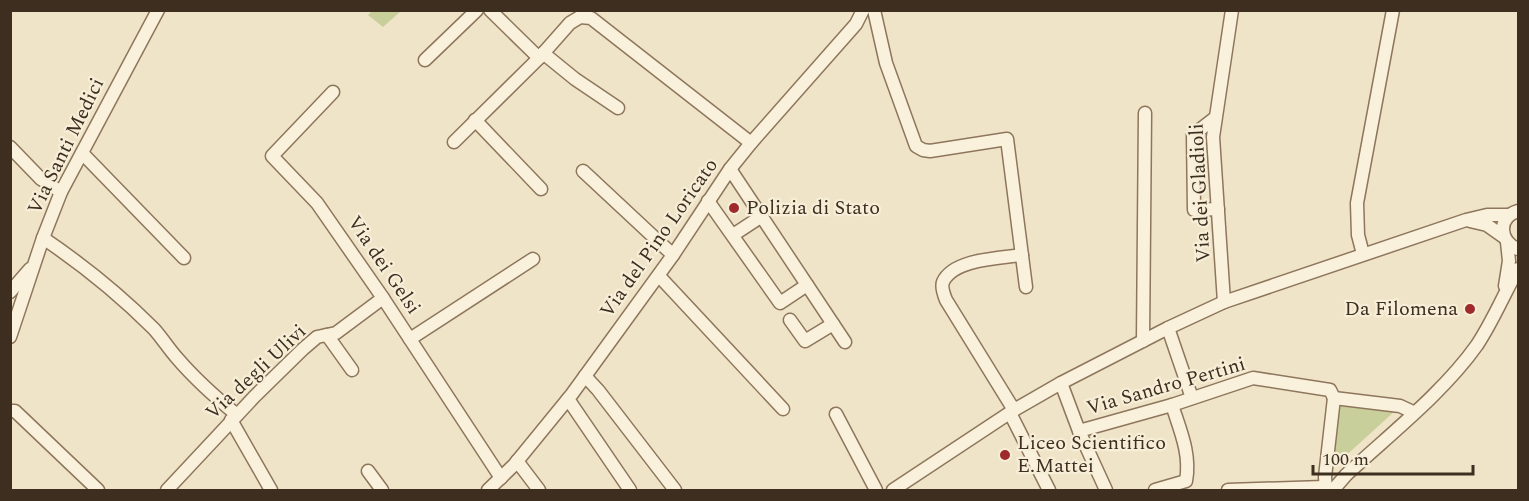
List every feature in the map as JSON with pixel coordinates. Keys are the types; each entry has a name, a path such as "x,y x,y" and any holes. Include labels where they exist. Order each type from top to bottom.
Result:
{"street":[{"name":"Via Santi Medici","path":"10,337 15,310 61,192 158,10"},
{"path":"425,60 477,10"},
{"path":"490,10 541,55 618,108"},
{"name":"Via del Pino Loricato","path":"490,490 568,399 673,255 730,169 850,31 863,10"},
{"path":"874,10 886,63 916,146 930,151 1007,138 1026,286"},
{"name":"Via dei Gladioli","path":"1224,302 1213,136 1232,10"},
{"path":"1363,254 1358,235 1357,202 1393,10"},
{"path":"454,142 570,23 580,16 591,18 751,143"},
{"name":"Via dei Gelsi","path":"333,92 273,156 317,202 501,478"},
{"path":"1143,341 1145,113"},
{"path":"1215,118 1193,135 1194,210 1218,209"},
{"path":"475,120 542,189"},
{"path":"10,147 41,178 61,192"},
{"path":"82,153 184,258"},
{"path":"730,169 845,342"},
{"path":"583,171 673,255"},
{"path":"708,201 780,303 807,285"},
{"path":"893,490 1012,412 1061,384 1168,328 1224,302 1466,220 1487,215 1514,213"},
{"path":"1504,294 1510,243 1503,225 1514,213"},
{"path":"733,235 762,216"},
{"path":"1466,220 1486,225 1510,243"},
{"path":"43,238 80,263 121,298 155,331 177,359 234,418 271,490"},
{"path":"1022,255 967,262 950,274 944,281 943,290 946,300 1012,412 1048,490"},
{"path":"410,339 533,259"},
{"path":"10,292 35,263"},
{"path":"658,276 783,408"},
{"path":"1228,490 1328,489 1347,475 1453,376 1477,345 1495,315 1504,294 1517,276"},
{"name":"Via degli Ulivi","path":"166,490 303,349 317,337 336,333 383,298"},
{"path":"10,300 16,303 15,310"},
{"path":"790,320 806,341 833,324"},
{"path":"1168,328 1192,398"},
{"path":"327,335 352,370"},
{"path":"585,376 675,490"},
{"name":"Via Sandro Pertini","path":"1061,384 1079,431 1172,405 1253,378 1330,390 1334,398 1400,406 1413,412"},
{"path":"1328,489 1334,398"},
{"path":"568,399 630,490"},
{"path":"1155,490 1186,481 1188,466 1186,448 1172,405"},
{"path":"10,411 15,411 98,490"},
{"path":"836,414 876,490"},
{"path":"1079,431 1106,490"},
{"path":"517,461 539,490"},
{"path":"368,471 382,490"}],"green space":[{"path":"372,11 401,11 383,27 368,15"},
{"path":"1348,404 1396,410 1329,471 1337,415 1341,406"}],"place":[{"name":"Polizia di Stato","path":"734,208"},
{"name":"Da Filomena","path":"1470,309"},
{"name":"Liceo Scientifico E.Mattei","path":"1005,455"}]}
